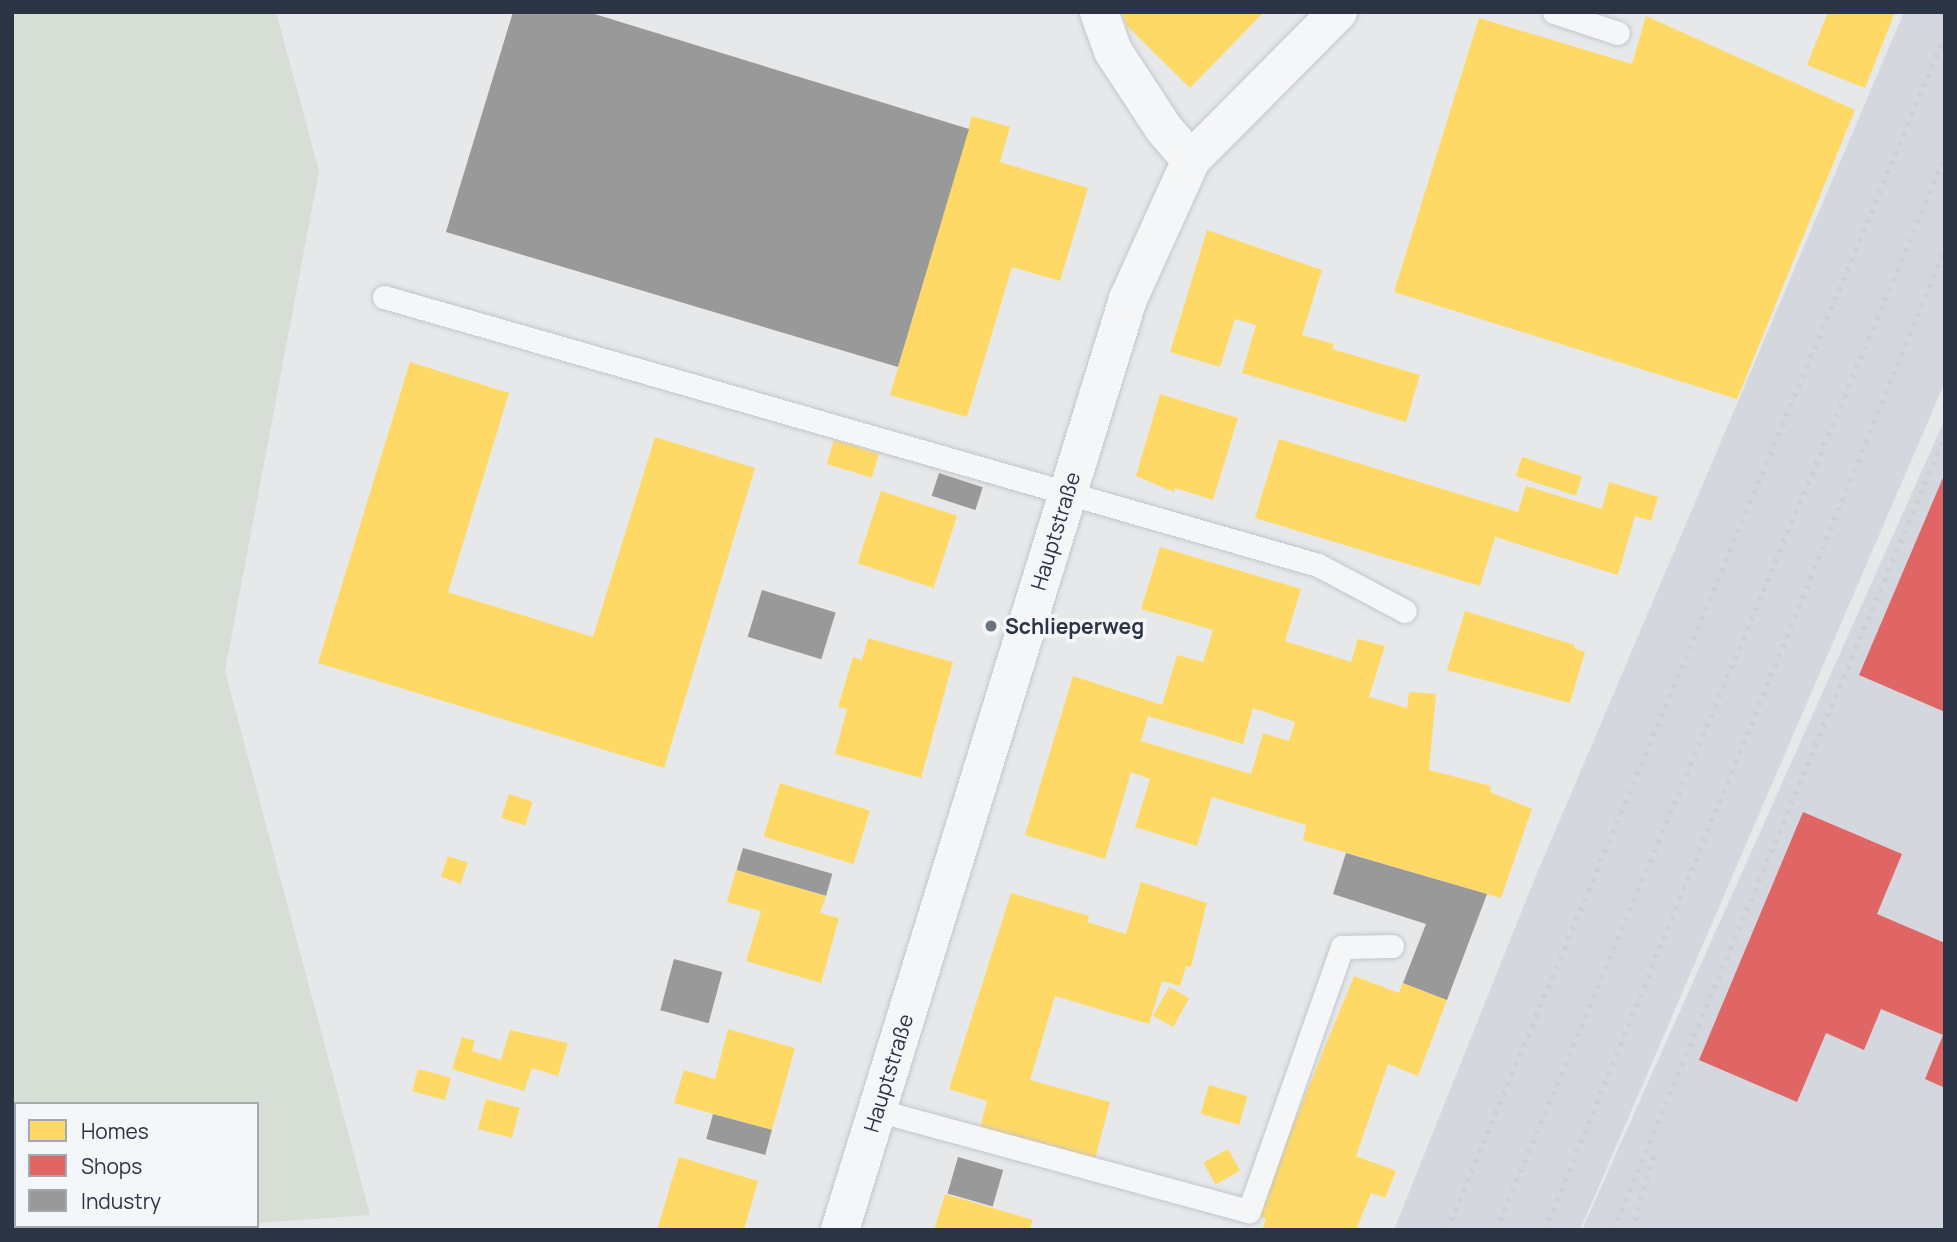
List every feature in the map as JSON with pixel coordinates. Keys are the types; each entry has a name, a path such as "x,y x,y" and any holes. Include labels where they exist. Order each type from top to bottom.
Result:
{"street":[{"path":"1099,12 1113,51 1164,129 1191,160"},
{"name":"Hauptstraße","path":"840,1230 1128,299 1191,160 1338,12"}],"lane":[{"path":"1554,12 1618,33"},
{"path":"384,297 1068,491 1318,565 1405,611"},
{"path":"876,1110 1249,1211 1342,947 1392,946"}],"shaded area":[{"path":"12,12 276,12 319,171 225,671 370,1215 259,1223 259,1102 14,1102 14,1228 110,1228 12,1230"},
{"path":"1904,12 1945,12 1945,382 1580,1230 1394,1230 1533,883"},
{"path":"1945,419 1945,1230 1582,1230"}],"building: Homes":[{"path":"1122,12 1264,12 1190,88 1127,26"},
{"path":"1828,12 1895,12 1865,88 1807,65"},
{"path":"1646,16 1855,110 1737,399 1394,292 1479,18 1632,64"},
{"path":"972,116 1010,127 1000,162 1088,188 1060,281 1012,267 967,417 890,395"},
{"path":"1207,230 1322,270 1302,335 1334,344 1332,349 1420,375 1406,422 1242,373 1256,325 1235,319 1220,367 1170,352"},
{"path":"410,362 509,393 448,592 593,637 655,437 755,468 664,768 318,663"},
{"path":"1160,394 1238,418 1213,500 1175,488 1174,492 1136,476"},
{"path":"1279,439 1518,512 1526,486 1602,509 1609,482 1658,497 1651,521 1635,516 1618,575 1495,537 1480,586 1255,518"},
{"path":"834,440 879,454 872,478 827,464"},
{"path":"1522,457 1582,476 1576,495 1516,476"},
{"path":"881,491 957,516 934,588 858,563"},
{"path":"1160,547 1301,589 1285,641 1351,662 1358,639 1385,646 1369,697 1407,708 1409,692 1436,694 1429,770 1491,786 1490,792 1532,809 1501,898 1303,840 1306,825 1212,797 1197,846 1135,827 1150,779 1131,772 1105,859 1025,835 1073,676 1162,705 1177,655 1203,662 1213,630 1141,609","holes":["1253,708 1295,722 1289,741 1263,733 1251,774 1141,741 1148,716 1243,744"]},
{"path":"1465,611 1575,645 1574,648 1585,652 1570,703 1447,670"},
{"path":"868,638 953,662 921,778 835,754 847,709 838,707 853,657 862,660"},
{"path":"780,783 870,810 854,864 764,837"},
{"path":"509,794 533,802 525,826 501,818"},
{"path":"448,856 468,863 461,884 441,877"},
{"path":"736,870 826,896 820,913 839,918 821,983 746,961 761,911 727,902"},
{"path":"1141,882 1207,903 1191,967 1186,966 1180,986 1162,981 1149,1024 1055,996 1030,1080 1110,1102 1094,1163 979,1132 987,1101 949,1089 1011,893 1089,916 1087,922 1126,934"},
{"path":"1354,976 1399,993 1403,983 1447,1000 1418,1076 1388,1064 1356,1156 1396,1171 1385,1198 1371,1193 1356,1230 1262,1230 1266,1219 1259,1216 1280,1157"},
{"path":"1169,987 1189,998 1173,1027 1153,1016"},
{"path":"728,1029 795,1048 772,1130 674,1103 684,1070 715,1079"},
{"path":"510,1030 568,1043 558,1076 532,1068 524,1091 452,1069 462,1037 475,1041 472,1051 501,1060"},
{"path":"418,1069 451,1078 445,1100 412,1091"},
{"path":"1209,1085 1247,1096 1239,1125 1201,1114"},
{"path":"486,1099 520,1108 512,1138 478,1129"},
{"path":"1228,1149 1240,1171 1216,1184 1204,1163"},
{"path":"679,1157 758,1181 744,1230 657,1230"},
{"path":"945,1194 1033,1220 1029,1230 934,1230"}],"building: Shops":[{"path":"1945,473 1945,712 1859,675"},
{"path":"1803,812 1902,854 1877,914 1945,943 1945,1088 1925,1079 1943,1035 1881,1009 1864,1050 1826,1033 1797,1102 1699,1060"}],"building: Industry":[{"path":"513,12 588,12 969,129 898,367 446,232"},
{"path":"939,473 983,487 975,510 932,496"},
{"path":"762,590 836,613 821,659 748,637"},
{"path":"743,848 832,874 826,896 737,870"},
{"path":"1346,853 1487,894 1447,1000 1403,983 1426,924 1333,894"},
{"path":"674,959 722,972 709,1023 660,1010"},
{"path":"713,1114 772,1130 765,1155 706,1139"},
{"path":"958,1157 1003,1170 993,1206 948,1194"}],"railway":[{"path":"1447,1230 1945,35"},
{"path":"1496,1230 1945,156"},
{"path":"1545,1230 1945,248"},
{"path":"1613,1230 1945,435"},
{"path":"1632,1230 1656,1149"}],"place":[{"name":"Schlieperweg","path":"991,626"}]}
